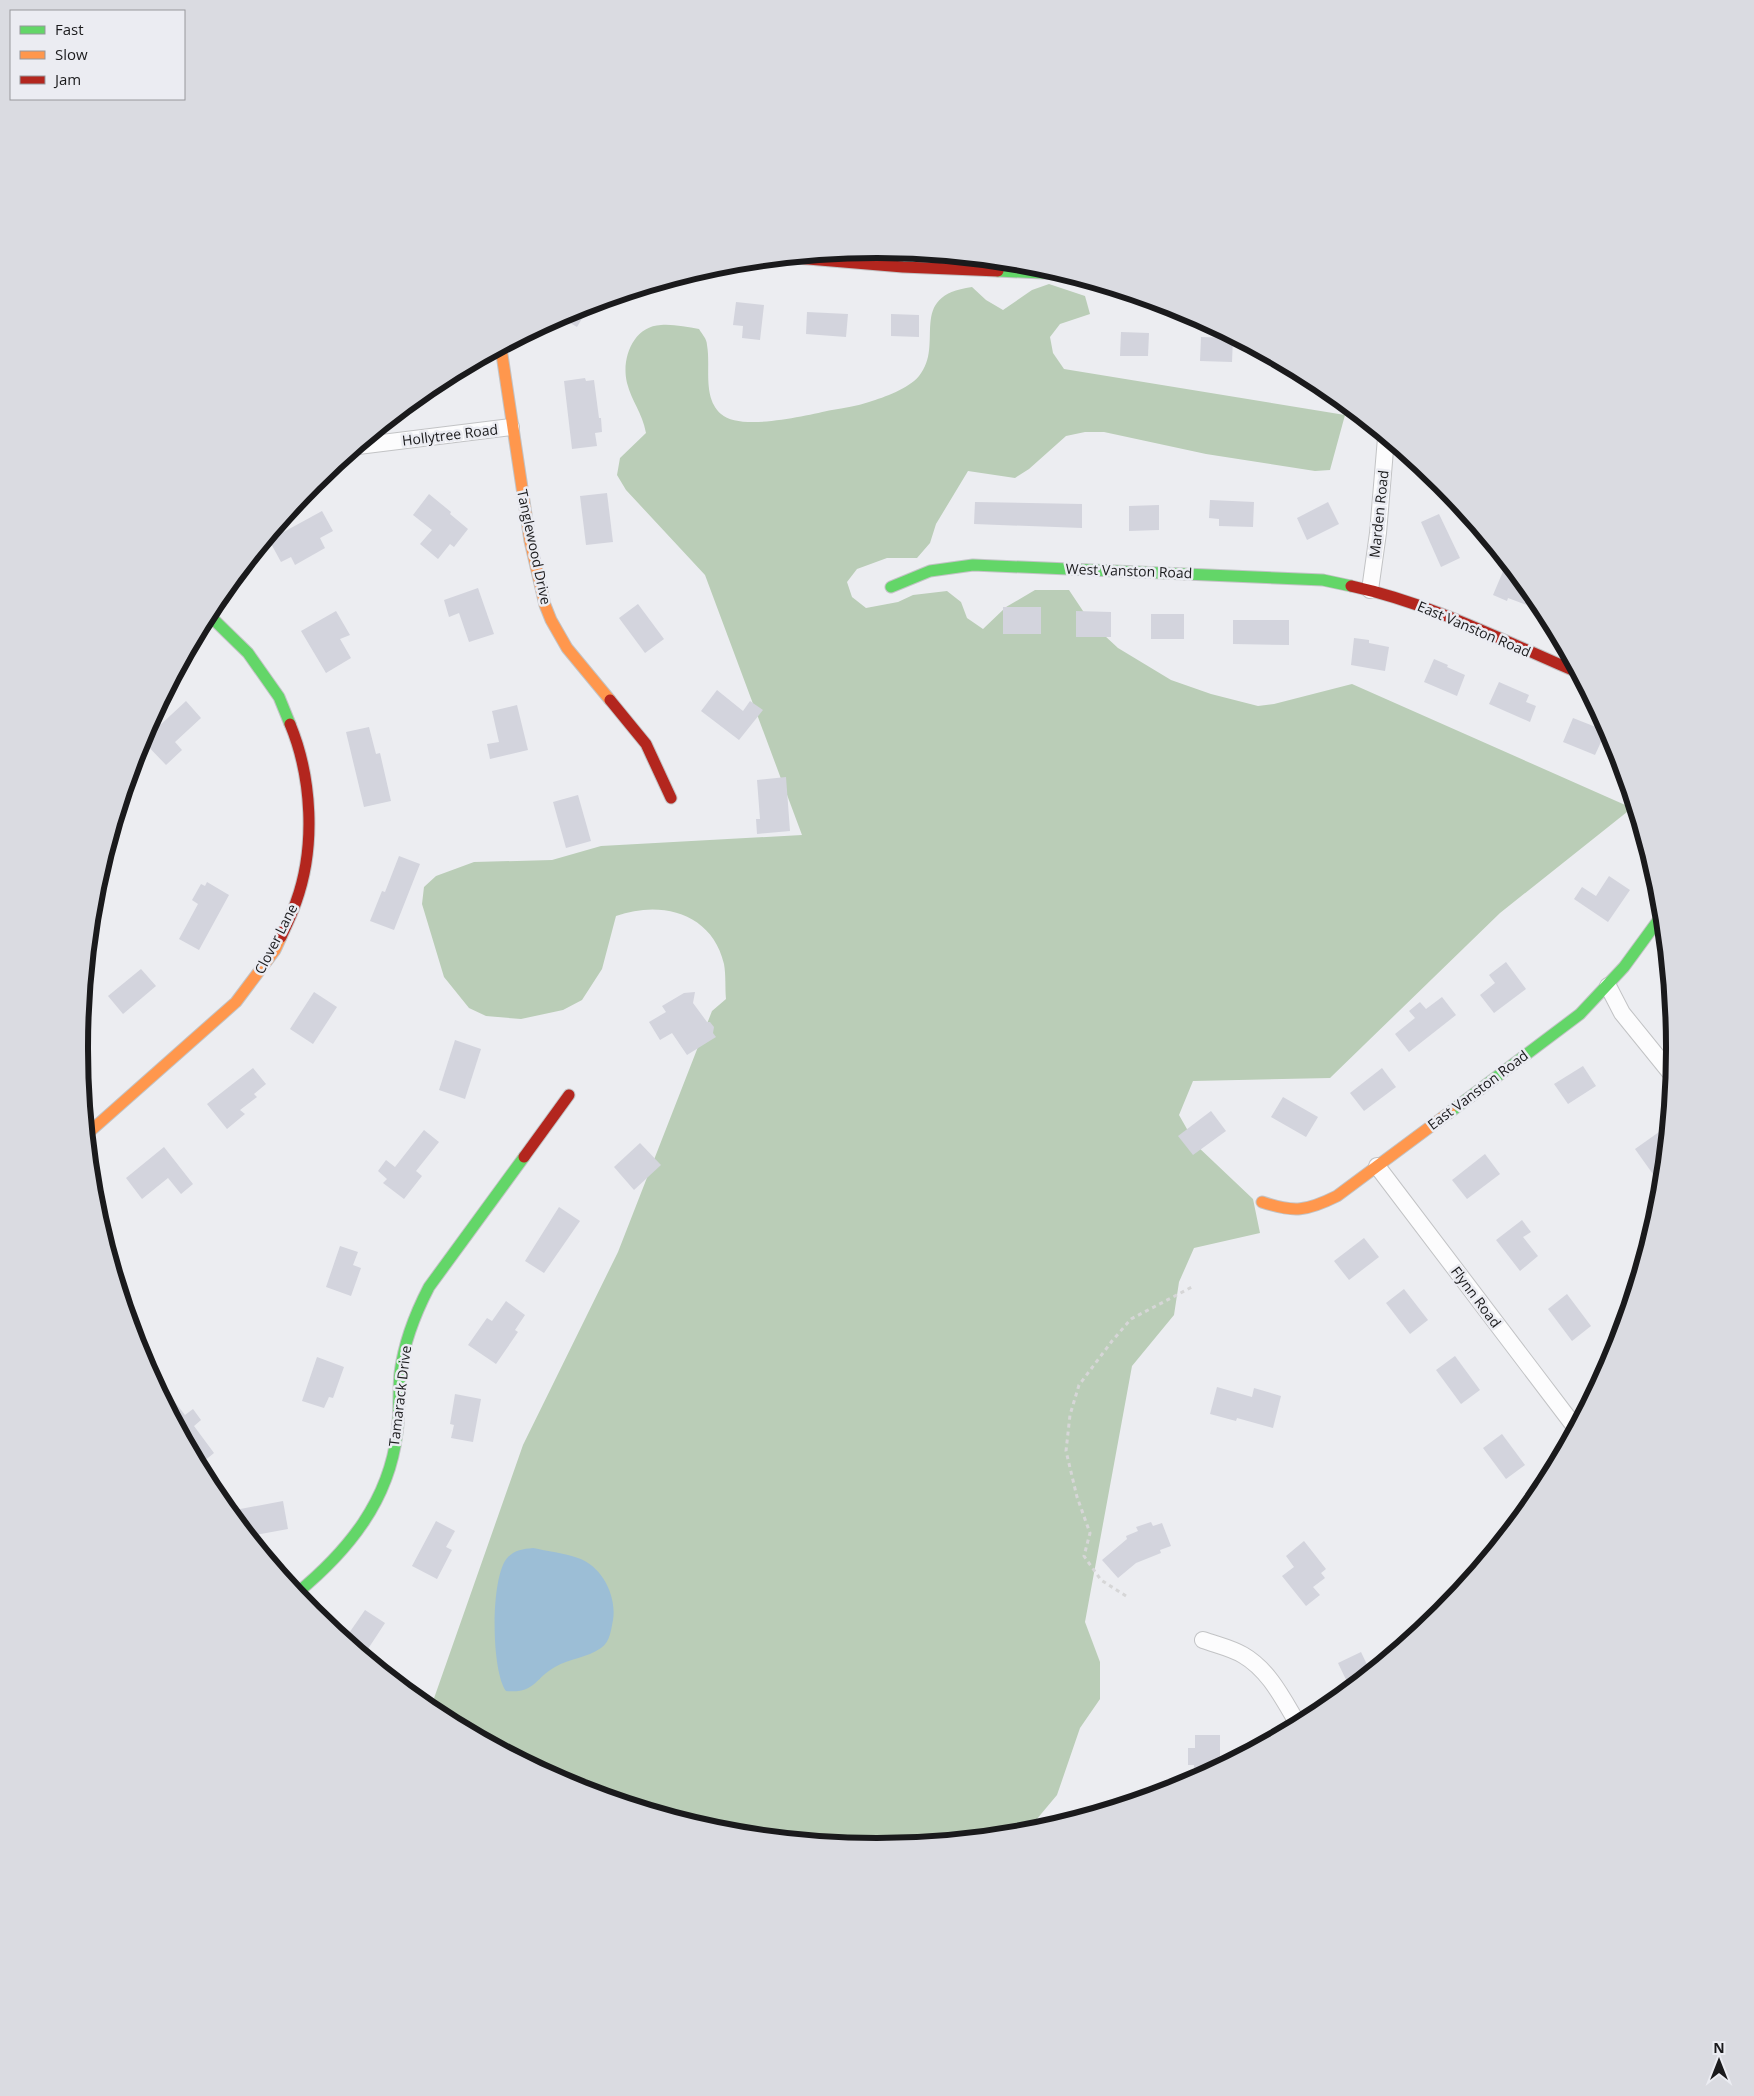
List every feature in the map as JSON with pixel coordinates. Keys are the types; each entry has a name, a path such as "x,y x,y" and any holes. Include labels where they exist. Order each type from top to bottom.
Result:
{"street":[{"path":"823,260 903,267 1020,272"},
{"name":"Tanglewood Drive","path":"502,354 511,427 531,544 550,618 566,647 589,677 642,738 671,798"},
{"name":"Hollytree Road","path":"367,445 511,427"},
{"name":"Marden Road","path":"1370,590 1378,533 1385,444"},
{"name":"West Vanston Road","path":"891,587 934,568 973,565 1304,578 1370,590"},
{"name":"East Vanston Road","path":"1370,590 1412,603 1569,669"},
{"name":"Clover Lane","path":"92,1130 242,997 263,970 280,938 289,920 303,879 309,838 310,802 306,774 296,733 288,713 267,676 241,643 214,620"},
{"name":"East Vanston Road","path":"1262,1202 1286,1211 1302,1211 1320,1205 1337,1196 1580,1014 1608,986 1636,953 1656,923"},
{"path":"1608,986 1622,1013 1666,1068"},
{"name":"Tamarack Drive","path":"302,1589 347,1548 368,1518 384,1486 390,1469 397,1434 403,1354 413,1320 429,1287 569,1095"},
{"name":"Flynn Road","path":"1377,1166 1572,1423"},
{"path":"1203,1640 1243,1655 1255,1664 1272,1682 1294,1718"}],"path":[{"path":"1126,1596 1101,1580 1084,1556 1090,1533 1077,1497 1066,1452 1070,1415 1079,1385 1131,1319 1192,1287"}],"green space":[{"path":"1049,284 1085,296 1090,314 1060,324 1050,337 1053,353 1064,369 1345,415 1330,470 1315,471 1206,454 1104,432 1085,432 1066,436 1029,469 1015,478 968,471 936,524 930,543 917,558 887,558 857,569 847,582 852,597 866,608 898,602 913,595 947,591 961,602 967,618 983,629 1006,607 1035,590 1069,590 1091,623 1118,648 1171,680 1211,694 1258,706 1274,704 1352,684 1629,807 1630,810 1500,913 1330,1078 1193,1081 1179,1115 1196,1145 1253,1199 1260,1233 1194,1248 1179,1282 1174,1315 1132,1366 1085,1622 1100,1662 1100,1699 1080,1728 1057,1795 1035,1821 980,1831 929,1836 877,1838 825,1836 774,1831 723,1822 673,1811 623,1796 575,1777 528,1756 482,1732 433,1701 523,1445 618,1252 712,1011 726,999 724,964 718,946 708,932 696,922 682,914 666,910 633,911 616,916 602,969 582,1000 563,1010 521,1019 486,1016 469,1008 444,977 422,904 424,887 436,876 474,862 552,860 601,846 802,835 705,575 626,490 617,475 620,458 646,433 629,390 626,374 628,354 636,337 651,327 661,325 699,329 707,343 709,390 715,407 721,414 730,419 743,422 775,421 860,405 889,395 909,385 919,376 926,363 933,311 939,300 952,292 972,287 986,300 1003,310 1032,290"}],"water":[{"path":"533,1548 573,1556 587,1562 601,1575 613,1601 612,1628 604,1645 596,1651 555,1667 529,1688 506,1691 497,1664 495,1645 498,1583 502,1567 508,1557 519,1550"}],"building":[{"path":"736,302 764,305 760,340 742,338 743,326 733,325"},
{"path":"807,312 848,314 846,337 806,334"},
{"path":"891,314 919,315 919,337 891,336"},
{"path":"584,316 577,327 568,322"},
{"path":"1121,332 1149,333 1148,356 1120,356"},
{"path":"1201,337 1221,338 1233,344 1232,362 1200,361"},
{"path":"585,378 586,381 594,380 602,432 595,433 597,446 572,449 564,381"},
{"path":"607,493 613,542 586,545 580,496"},
{"path":"429,494 468,529 454,547 450,544 438,559 420,544 432,530 413,515"},
{"path":"1210,500 1254,502 1253,527 1219,526 1219,519 1209,518"},
{"path":"975,502 1082,504 1082,528 974,524"},
{"path":"1328,502 1339,524 1307,540 1297,518"},
{"path":"1159,505 1159,530 1129,531 1129,506"},
{"path":"322,511 333,531 320,538 325,548 295,565 291,557 281,562 270,543 275,536"},
{"path":"1439,514 1460,558 1441,567 1421,522"},
{"path":"1504,569 1528,602 1527,605 1508,598 1507,601 1493,595"},
{"path":"478,588 494,634 469,642 459,613 449,617 444,600"},
{"path":"638,604 664,639 645,653 619,618"},
{"path":"1003,607 1041,607 1041,634 1003,634"},
{"path":"336,611 350,635 340,639 351,658 326,673 301,631"},
{"path":"1076,611 1111,612 1111,637 1076,637"},
{"path":"1151,614 1184,614 1184,639 1151,639"},
{"path":"1233,620 1289,620 1289,645 1233,644"},
{"path":"1354,638 1369,640 1369,643 1389,647 1385,671 1351,665"},
{"path":"1434,659 1465,675 1457,696 1424,682"},
{"path":"1499,682 1529,695 1526,702 1536,706 1530,722 1489,704"},
{"path":"717,690 743,711 750,701 763,710 739,740 701,711"},
{"path":"186,701 201,718 175,742 182,750 166,765 148,746 155,729"},
{"path":"517,705 528,750 490,759 487,744 499,742 492,711"},
{"path":"1573,718 1598,728 1603,738 1595,755 1563,742"},
{"path":"369,727 376,754 380,753 391,801 364,807 346,732"},
{"path":"786,777 790,831 757,834 756,819 760,819 757,780"},
{"path":"578,795 591,841 566,848 553,802"},
{"path":"399,856 420,864 394,930 370,921 382,891 385,892"},
{"path":"1609,876 1630,890 1608,922 1574,899 1582,887 1596,896"},
{"path":"207,882 229,895 199,950 179,939 198,904 192,900 201,884 205,886"},
{"path":"1506,962 1526,989 1494,1013 1480,995 1495,983 1489,975"},
{"path":"141,969 156,986 123,1014 108,996"},
{"path":"314,992 337,1007 313,1044 290,1029"},
{"path":"695,992 693,1003 707,1022 710,1022 714,1027 713,1033 716,1037 687,1055 672,1033 660,1040 649,1022 666,1012 662,1006 684,993"},
{"path":"1442,997 1456,1015 1409,1052 1395,1034 1415,1018 1409,1011 1420,1002 1426,1009"},
{"path":"455,1040 481,1049 465,1099 439,1090"},
{"path":"1583,1066 1596,1086 1568,1104 1554,1084"},
{"path":"253,1068 266,1084 254,1094 257,1097 240,1110 245,1114 227,1129 207,1104"},
{"path":"1382,1068 1396,1087 1364,1111 1350,1093"},
{"path":"1283,1097 1318,1117 1306,1137 1271,1117"},
{"path":"1211,1111 1226,1131 1193,1155 1178,1136"},
{"path":"424,1130 439,1142 416,1171 422,1176 404,1199 383,1183 387,1179 378,1171 386,1160 395,1167"},
{"path":"1659,1132 1661,1136 1655,1177 1635,1149"},
{"path":"640,1143 661,1165 634,1190 614,1167"},
{"path":"164,1147 193,1184 181,1194 168,1178 142,1199 126,1178"},
{"path":"1485,1154 1500,1174 1467,1199 1452,1180"},
{"path":"559,1207 580,1221 544,1273 525,1261"},
{"path":"1522,1220 1531,1232 1523,1237 1538,1256 1520,1271 1496,1240"},
{"path":"1364,1238 1379,1257 1349,1280 1334,1261"},
{"path":"340,1246 358,1252 353,1265 361,1268 351,1296 326,1287"},
{"path":"1404,1289 1428,1320 1410,1334 1386,1303"},
{"path":"1567,1294 1591,1326 1572,1341 1548,1309"},
{"path":"506,1301 525,1315 515,1330 518,1332 496,1364 468,1345 487,1318 492,1321"},
{"path":"1455,1356 1480,1390 1461,1404 1436,1370"},
{"path":"317,1357 344,1367 333,1398 329,1397 324,1408 302,1401"},
{"path":"1217,1387 1252,1397 1254,1388 1281,1396 1273,1428 1237,1418 1236,1421 1210,1414"},
{"path":"455,1394 481,1399 473,1442 451,1438 454,1425 450,1424"},
{"path":"174,1401 185,1415 193,1409 201,1420 194,1426 214,1453 204,1461 193,1443 172,1402"},
{"path":"1502,1434 1525,1465 1506,1479 1483,1448"},
{"path":"283,1501 288,1529 256,1535 237,1510"},
{"path":"436,1521 455,1531 446,1547 452,1550 437,1579 412,1566"},
{"path":"1151,1522 1153,1526 1162,1523 1171,1546 1160,1550 1161,1553 1136,1563 1118,1578 1102,1560 1127,1539 1126,1536 1138,1531 1136,1527"},
{"path":"1304,1541 1326,1569 1321,1573 1325,1578 1313,1587 1320,1595 1306,1606 1282,1576 1294,1567 1286,1556"},
{"path":"365,1610 385,1623 367,1651 348,1634"},
{"path":"1361,1652 1368,1666 1347,1682 1338,1663"},
{"path":"1195,1735 1220,1735 1220,1759 1194,1770 1194,1765 1188,1765 1188,1748 1195,1748"}],"traffic: fast":[{"path":"998,271 1020,272"},
{"path":"891,587 930,571 973,565 1323,580 1351,586"},
{"path":"214,620 248,653 279,697 290,724"},
{"path":"1450,1112 1580,1014 1624,967 1656,923"},
{"path":"302,1589 316,1577 349,1542 375,1502 385,1481 392,1458 398,1426 399,1380 402,1362 407,1339 419,1307 429,1287 524,1157"}],"traffic: slow":[{"path":"502,354 530,541 545,605 567,648 610,700"},
{"path":"92,1130 236,1002 275,950 281,937"},
{"path":"1262,1202 1283,1208 1300,1209 1317,1205 1337,1196 1450,1112"}],"traffic: jam":[{"path":"823,260 903,267 998,271"},
{"path":"1351,586 1409,602 1569,669"},
{"path":"610,700 646,744 671,798"},
{"path":"281,937 302,881 309,835 307,789 303,766 290,724"},
{"path":"524,1157 569,1095"}]}
